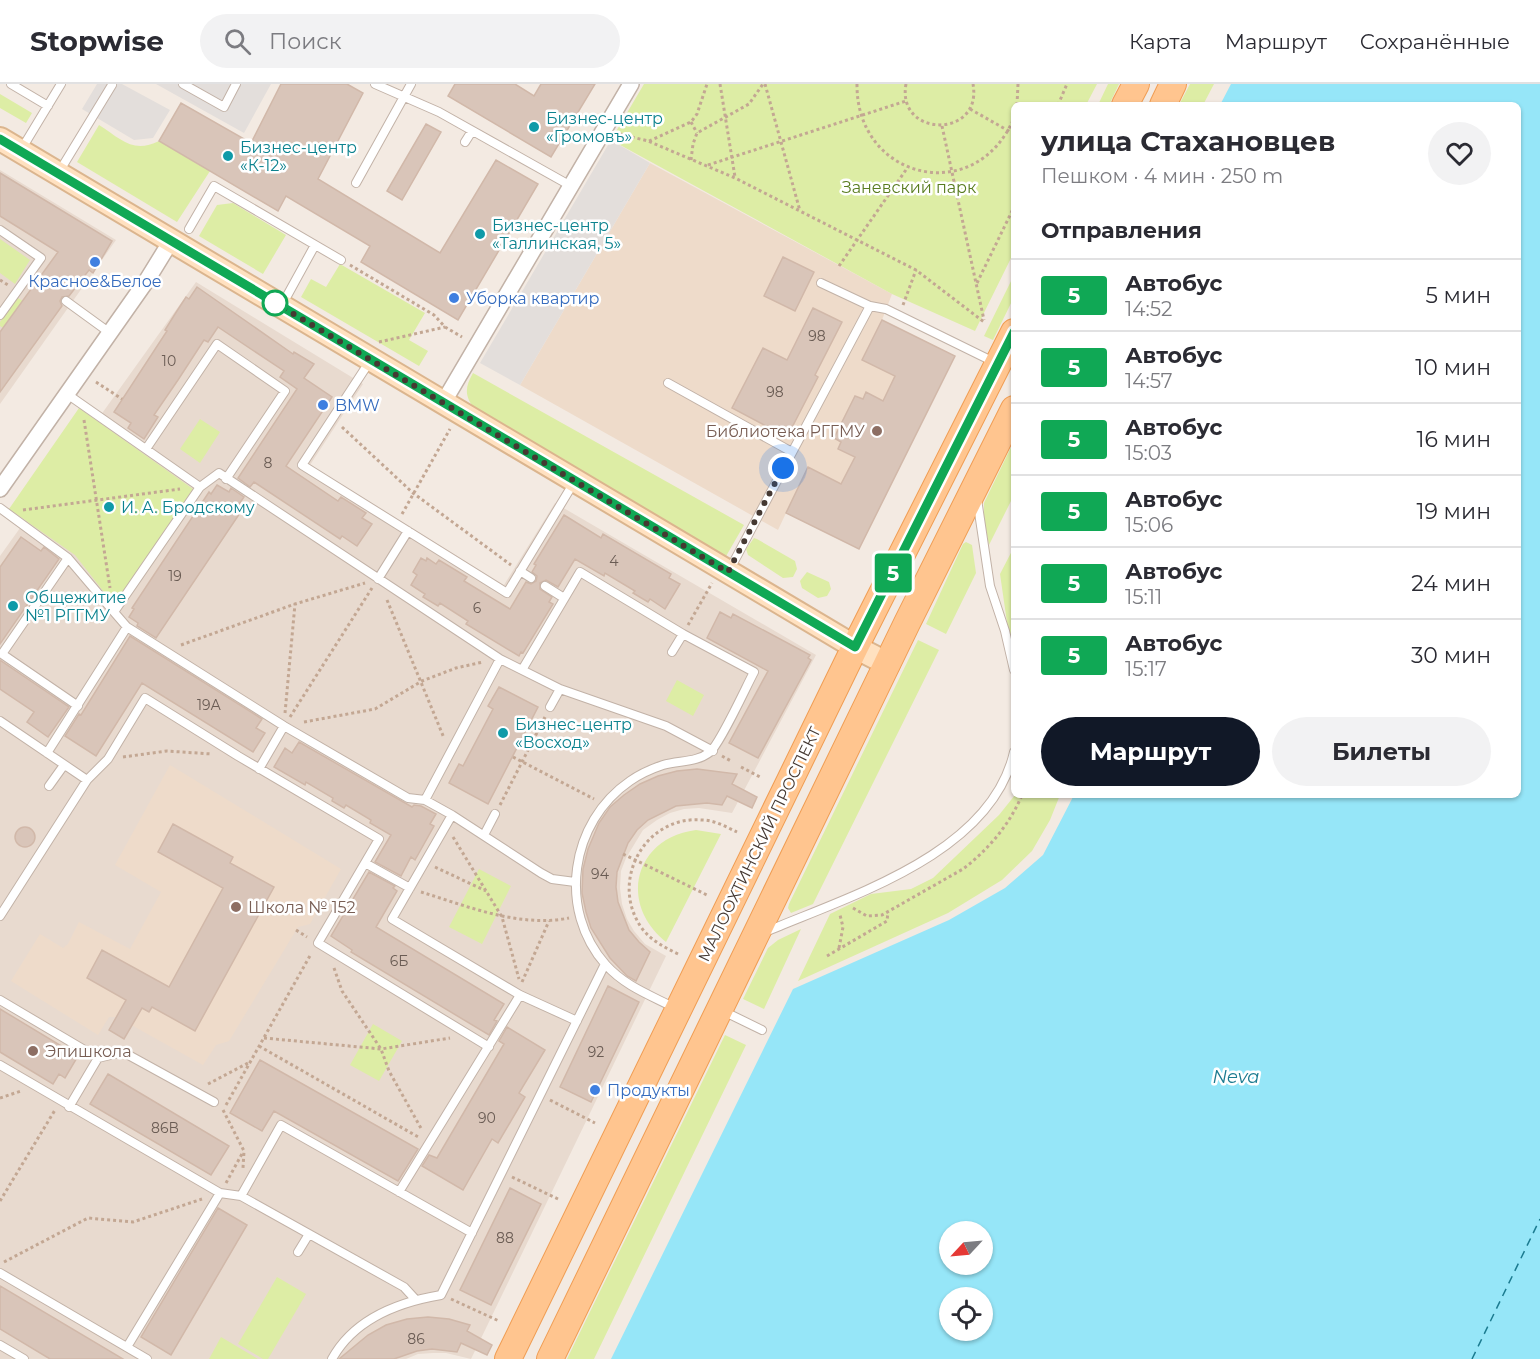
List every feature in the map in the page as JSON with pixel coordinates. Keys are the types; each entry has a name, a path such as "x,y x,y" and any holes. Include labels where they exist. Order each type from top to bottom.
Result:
{"main road":[{"path":"1127,102 1136,84"},
{"path":"1164,102 1173,84"},
{"name":"МАЛООХТИНСКИЙ ПРОСПЕКТ","path":"508,1359 855,647 1011,338"},
{"path":"550,1359 1011,415"}],"street":[{"path":"443,403 631,84"},
{"path":"0,139 58,174 180,235 281,306 372,352 443,403 855,647 888,664"},
{"path":"0,489 180,235"}],"lane":[{"path":"11,84 48,106"},
{"path":"21,151 61,84"},
{"path":"183,84 224,107 236,84"},
{"path":"375,84 439,112 571,186"},
{"path":"356,183 411,84"},
{"path":"58,174 111,85"},
{"path":"465,142 472,131"},
{"path":"180,235 214,186 341,260"},
{"path":"0,230 41,258 0,315"},
{"path":"281,306 315,245"},
{"path":"29,275 37,281"},
{"path":"821,283 870,306 886,309 998,364"},
{"path":"66,301 110,333"},
{"path":"724,570 792,452 870,306"},
{"path":"146,448 217,344 285,391 226,478"},
{"path":"372,352 302,465 507,593 575,481"},
{"path":"668,383 792,452"},
{"path":"67,394 200,487"},
{"path":"114,612 200,487 219,473 500,659 560,688 666,726 712,751"},
{"path":"975,488 990,586 1011,657"},
{"path":"3,510 68,558 127,627 284,726 408,798 425,800 452,815 552,879 575,882"},
{"path":"378,579 408,531"},
{"path":"68,558 2,654 78,706"},
{"path":"520,571 531,578"},
{"path":"522,670 580,572 683,634 754,672 712,751 698,760 663,765 646,772 616,791 604,804 585,836 580,851 575,882 580,916 593,948 605,964 628,985 679,1009"},
{"path":"545,586 564,598"},
{"path":"47,753 127,627"},
{"path":"672,652 683,634"},
{"path":"425,800 500,659"},
{"path":"550,707 560,688"},
{"path":"0,916 87,780 108,759 145,698 259,769 379,839 318,943 489,1047"},
{"path":"1,724 87,780"},
{"path":"259,769 284,726"},
{"path":"49,786 64,765"},
{"path":"755,937 860,894 956,839 979,817 996,795 1011,765"},
{"path":"484,835 495,814"},
{"path":"452,815 393,920 520,995 577,1021"},
{"path":"365,863 410,888"},
{"path":"332,1359 357,1329 384,1311 415,1299 441,1295 605,964"},
{"path":"399,1192 520,995"},
{"path":"0,1000 98,1058 123,1052 213,1102"},
{"path":"721,1010 762,1030"},
{"path":"69,1107 98,1058"},
{"path":"0,1065 220,1193 241,1196 404,1287 415,1299"},
{"path":"241,1196 281,1125 472,1233"},
{"path":"128,1347 220,1193"},
{"path":"298,1252 309,1234"},
{"path":"0,1273 147,1359"},
{"path":"0,1345 24,1359"}],"path":[{"path":"648,141 691,122 697,114 707,84"},
{"path":"720,84 735,178"},
{"path":"691,159 697,134 749,104 764,84"},
{"path":"764,84 800,211"},
{"path":"857,84 860,115 870,137 887,155 908,167 922,171 952,172 974,164 994,150 1011,126"},
{"path":"906,84 906,101 911,112 930,125 942,126 958,121 970,109 973,100 973,84"},
{"path":"1017,102 1018,84"},
{"path":"1059,102 1067,84"},
{"path":"707,165 906,101"},
{"path":"970,109 1009,131"},
{"path":"691,122 697,134"},
{"path":"629,136 648,141 735,178 916,270 984,321 942,126"},
{"path":"839,266 908,167"},
{"path":"976,284 1011,213"},
{"path":"341,260 434,315 445,327 462,337"},
{"path":"899,315 916,270"},
{"path":"372,352 445,327"},
{"path":"96,382 122,399"},
{"path":"82,403 114,612"},
{"path":"332,419 413,493 520,571"},
{"path":"396,524 451,427"},
{"path":"3,510 200,487"},
{"path":"683,634 724,570"},
{"path":"166,652 295,604 378,579"},
{"path":"378,579 422,681 450,754"},
{"path":"284,726 378,579"},
{"path":"284,726 295,604"},
{"path":"284,726 375,709 422,681 456,668 500,659"},
{"path":"495,814 550,707"},
{"path":"108,759 167,751 238,756"},
{"path":"513,757 604,804"},
{"path":"741,767 762,778"},
{"path":"839,948 843,927 839,913 841,902 867,916 876,916 888,912 948,879 974,860 1005,825 1020,798"},
{"path":"678,954 658,944 635,917 631,906 629,882 635,860 644,845 657,832 679,822 703,819 737,832"},
{"path":"446,825 502,916 520,986 549,921"},
{"path":"623,854 707,895"},
{"path":"425,862 488,892"},
{"path":"410,888 502,916 549,921 580,916"},
{"path":"827,956 887,921 888,912"},
{"path":"241,1196 244,1150 223,1110 318,943"},
{"path":"328,949 342,991 381,1049 389,1071 430,1143"},
{"path":"264,1038 381,1049 469,1035"},
{"path":"259,1046 430,1143"},
{"path":"197,1092 215,1079 251,1061"},
{"path":"0,1098 35,1086"},
{"path":"540,1096 595,1123"},
{"path":"0,1201 60,1101"},
{"path":"0,1264 88,1218 133,1222 220,1193 244,1150"},
{"path":"502,1172 558,1200"},
{"path":"441,1295 473,1307 499,1321"}],"shaded area":[{"path":"97,84 122,84 170,110 153,138 134,140 82,109"},
{"path":"156,84 271,84 244,133"},
{"path":"611,140 650,163 520,385 480,363"},
{"path":"650,163 892,294 882,320 955,356 859,549 786,513 778,530 520,385"},
{"path":"0,170 116,240 0,404"},
{"path":"196,282 363,384 310,465 504,585 555,503 816,655 732,813 699,808 670,813 643,830 626,858 621,871 620,888 627,919 645,944 666,956 471,1359 446,1353 433,1353 418,1354 406,1359 0,1359 0,556"},
{"name":"Школа № 152","path":"170,765 341,869 310,924 298,927 229,1041 216,1045 203,1065 117,1017 109,1017 98,1035 11,981 40,934 63,948 68,944 79,922 130,949 161,892 115,865"}],"green space":[{"name":"Заневский парк","path":"644,84 1097,84 1088,102 1011,102 1011,258 975,331 892,294 611,140"},
{"path":"1108,84 1119,84 1110,102 1099,102"},
{"path":"1190,84 1214,84 1205,102 1181,102"},
{"path":"0,94 32,113 26,123 0,108"},
{"path":"99,125 121,140 134,145 150,145 159,141 210,171 177,222 77,162"},
{"path":"233,203 286,235 263,274 199,236 217,205"},
{"path":"0,239 30,260 15,284 0,273"},
{"path":"340,264 425,313 409,340 428,351 419,366 301,297 311,279 326,287"},
{"path":"1011,281 1011,303 993,340 984,336"},
{"path":"18,298 23,301 3,328 0,322"},
{"path":"473,373 744,525 725,558 475,409 467,396 468,383"},
{"path":"79,408 193,489 114,605 75,555 9,509"},
{"path":"200,419 220,432 200,463 180,449"},
{"path":"1011,447 1011,501 989,545 984,520 984,503"},
{"path":"754,538 795,561 797,569 793,577 783,578 748,555 746,549"},
{"path":"966,542 972,545 976,573 946,634 926,624 963,544"},
{"path":"1011,553 1011,636 1009,636 1000,574"},
{"path":"807,572 829,582 831,589 827,596 818,598 802,588 800,581"},
{"path":"918,640 939,650 813,904 791,913 788,908 789,904"},
{"path":"677,680 704,695 693,716 666,701"},
{"path":"1013,798 1059,798 1050,820 1032,851 1002,880 948,913 798,981 830,914 871,894 911,889 933,878 999,815"},
{"path":"696,830 721,834 666,942 651,927 642,910 638,892 640,875 647,859 658,846 675,836"},
{"path":"479,869 511,886 482,944 449,927"},
{"path":"801,929 764,1009 743,999 768,948 778,940"},
{"path":"373,1024 402,1041 379,1081 350,1065"},
{"path":"725,1035 746,1045 594,1359 567,1359"},
{"path":"277,1277 306,1294 268,1359 263,1359 238,1344"},
{"path":"221,1337 258,1359 209,1359"}],"water":[{"name":"Neva","path":"1231,84 1540,84 1540,1359 611,1359 793,989 949,920 1005,888 1043,855 1072,798 1521,798 1521,102 1222,102"}],"building":[{"path":"281,84 347,84 363,93 318,179 440,253 496,160 538,184 458,320 361,262 370,246 286,196 278,211 159,141 181,103 251,143"},
{"name":"Бизнес-центр «Громовъ»","path":"455,84 515,84 534,96 541,84 595,84 551,157 448,96"},
{"path":"426,124 441,132 402,200 387,191"},
{"path":"0,173 112,241 93,273 89,270 69,296 62,297 60,301 62,306 0,392 0,332 58,252 0,216"},
{"path":"783,257 814,272 795,311 764,296"},
{"path":"197,287 293,354 294,352 314,364 304,378 332,397 286,466 338,501 341,497 366,513 362,518 372,524 357,546 342,536 340,539 254,482 250,487 238,478 297,389 280,377 284,371 218,327 208,342 204,340 154,415 158,417 144,439 128,428 131,423 114,412 167,331 165,330 186,297 189,299"},
{"path":"813,308 842,322 815,375 818,377 787,437 732,408 763,348 787,360"},
{"path":"882,320 955,356 859,549 786,513 808,467 841,484 855,457 838,449 841,442 834,438 855,396 863,399 866,392 883,401 895,376 862,360"},
{"path":"217,485 229,492 231,488 244,497 235,510 240,513 156,638 137,626 138,623 129,617 134,609 132,608 209,492 211,494"},
{"path":"564,515 601,538 603,534 671,574 669,578 680,584 665,609 650,599 648,602 633,593 635,591 605,573 604,576 575,559 558,587 546,580 540,583 540,589 552,597 549,602 553,604 519,656 466,624 468,621 440,603 438,606 423,597 425,594 411,585 417,575 413,572 421,558 426,561 427,558 436,564 439,560 467,577 464,581 510,609 526,582 531,584 536,581 537,576 532,572 536,565 534,564"},
{"name":"Общежитие №1 РГГМУ","path":"21,537 41,551 44,547 59,559 0,644 0,567"},
{"path":"720,612 731,618 733,614 810,655 808,658 811,660 758,758 729,743 768,671 707,638"},
{"path":"130,636 262,719 256,728 265,733 253,752 142,683 96,756 65,736 79,714 81,715"},
{"name":"Общежитие №1 РГГМУ","path":"0,660 69,707 48,737 27,722 34,712 0,689"},
{"name":"Бизнес-центр «Восход»","path":"499,687 538,707 488,804 449,783 459,764 463,766 493,709 488,706"},
{"path":"299,742 412,807 421,806 436,814 430,824 434,826 415,860 411,857 401,876 375,862 391,835 346,805 344,808 332,801 333,798 306,782 305,785 274,767 285,748 292,753"},
{"path":"697,769 737,774 732,784 757,797 752,808 727,796 722,805 707,803 676,806 648,820 628,843 617,872 618,902 629,930 650,952 636,981 627,976 610,958 591,928 582,893 583,869 588,849 599,823 610,807 624,795 658,776"},
{"path":"173,824 233,857 230,863 274,887 195,1031 152,1007 149,1012 142,1008 124,1039 109,1030 126,1000 87,978 102,950 169,987 223,888 158,852"},
{"path":"25,827 32,830 35,837 32,844 25,847 18,844 15,837 18,830"},
{"path":"369,872 395,886 393,888 397,891 376,927 504,1004 494,1020 497,1021 489,1035 351,952 352,950 331,936"},
{"path":"608,986 639,1002 591,1102 560,1087"},
{"path":"0,1009 78,1056 65,1078 59,1074 53,1084 0,1052"},
{"path":"507,1027 545,1050 519,1093 525,1097 498,1143 492,1139 463,1190 422,1166 429,1155 437,1158 504,1044 499,1041"},
{"path":"260,1060 418,1149 398,1181 274,1111 262,1131 230,1113"},
{"path":"108,1074 229,1146 211,1175 90,1104"},
{"path":"510,1188 541,1204 491,1305 460,1290"},
{"path":"218,1208 247,1225 171,1355 141,1337"},
{"path":"0,1286 123,1359 50,1359 0,1329"},
{"path":"428,1317 449,1319 470,1325 467,1331 492,1345 487,1355 461,1343 457,1352 432,1349 417,1351 394,1359 339,1359 368,1335 386,1325 407,1319"}],"ferry route":[{"path":"1472,1359 1540,1219"}],"bus line":[{"name":"5","path":"0,139 855,647 1011,338"}],"place":[{"name":"Бизнес-центр «Громовъ»","path":"534,127"},
{"name":"Бизнес-центр «К-12»","path":"228,156"},
{"name":"Бизнес-центр «Таллинская, 5»","path":"480,234"},
{"name":"Красное&Белое","path":"95,262"},
{"name":"Уборка квартир","path":"454,298"},
{"name":"BMW","path":"323,405"},
{"name":"Библиотека РГГМУ","path":"877,431"},
{"name":"И. А. Бродскому","path":"109,507"},
{"name":"Общежитие №1 РГГМУ","path":"13,606"},
{"name":"Бизнес-центр «Восход»","path":"503,733"},
{"name":"Школа № 152","path":"236,907"},
{"name":"Эпишкола","path":"33,1051"},
{"name":"Продукты","path":"595,1090"}],"route":[{"path":"275,303 728,572 783,468"}]}
